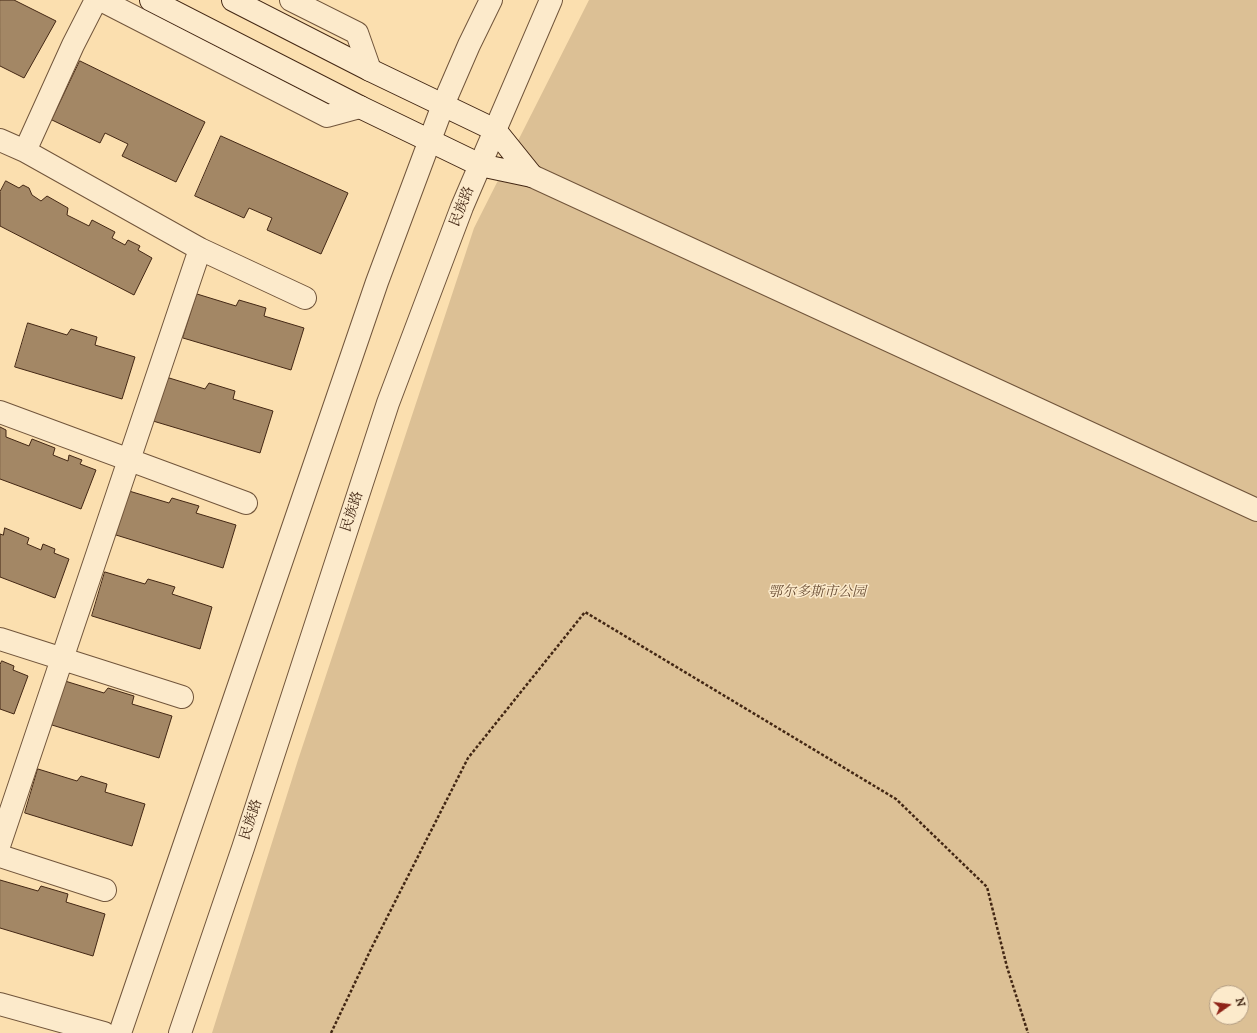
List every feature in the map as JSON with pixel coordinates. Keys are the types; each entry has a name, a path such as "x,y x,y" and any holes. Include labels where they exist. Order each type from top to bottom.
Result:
{"street":[{"path":"26,151 73,45 96,0"},
{"path":"101,0 327,116 360,106"},
{"path":"151,0 480,165 532,176 1257,510"},
{"path":"233,0 370,70 495,130 532,176"},
{"path":"291,0 357,33 370,70"},
{"path":"120,1033 377,282 443,105 469,45 491,0"},
{"name":"民族路","path":"180,1033 246,840 388,403 459,214 551,0"},
{"path":"0,140 26,151 200,250 305,298"},
{"path":"0,843 200,250"},
{"path":"0,412 246,503"},
{"path":"0,639 182,697"},
{"path":"0,856 106,890"},
{"path":"0,1004 104,1033"}],"path":[{"path":"330,1033 468,758 585,612 896,799 987,887 1007,967 1028,1033"}],"green space":[{"name":"鄂尔多斯市公园","path":"589,0 1257,0 1257,1033 212,1033 298,760 474,228"}],"building":[{"path":"0,0 14,0 56,21 24,78 0,66"},
{"path":"80,61 205,122 176,182 122,156 128,144 105,133 100,143 52,120"},
{"path":"221,136 348,193 321,254 267,230 272,218 249,208 244,218 195,196"},
{"path":"6,181 19,188 23,185 29,188 32,195 41,201 47,196 68,208 67,215 89,226 92,220 115,232 112,238 125,245 128,240 140,246 138,250 152,258 134,295 0,226 0,192"},
{"path":"197,294 236,306 239,300 266,308 264,316 304,328 291,370 183,338"},
{"path":"28,323 67,335 71,329 97,337 95,345 135,357 122,399 15,367"},
{"path":"166,377 205,389 209,383 235,391 233,399 273,411 260,453 153,421"},
{"path":"0,427 6,430 6,437 29,446 32,439 55,448 53,455 68,461 69,455 82,460 80,464 96,470 81,509 0,479"},
{"path":"129,491 169,503 172,498 199,506 196,513 236,525 223,568 116,535"},
{"path":"5,528 29,538 27,544 41,550 43,544 55,549 54,553 69,559 55,598 0,577 0,534 3,535"},
{"path":"105,572 145,584 148,579 175,587 172,594 212,607 200,649 92,616"},
{"path":"2,661 14,666 13,670 28,676 14,714 0,709 0,665"},
{"path":"65,681 104,693 108,688 134,696 132,704 172,716 159,758 52,725"},
{"path":"38,769 77,781 81,776 107,784 105,792 145,804 132,846 25,813"},
{"path":"0,880 38,891 41,886 68,894 66,902 105,914 93,956 0,928"}]}
